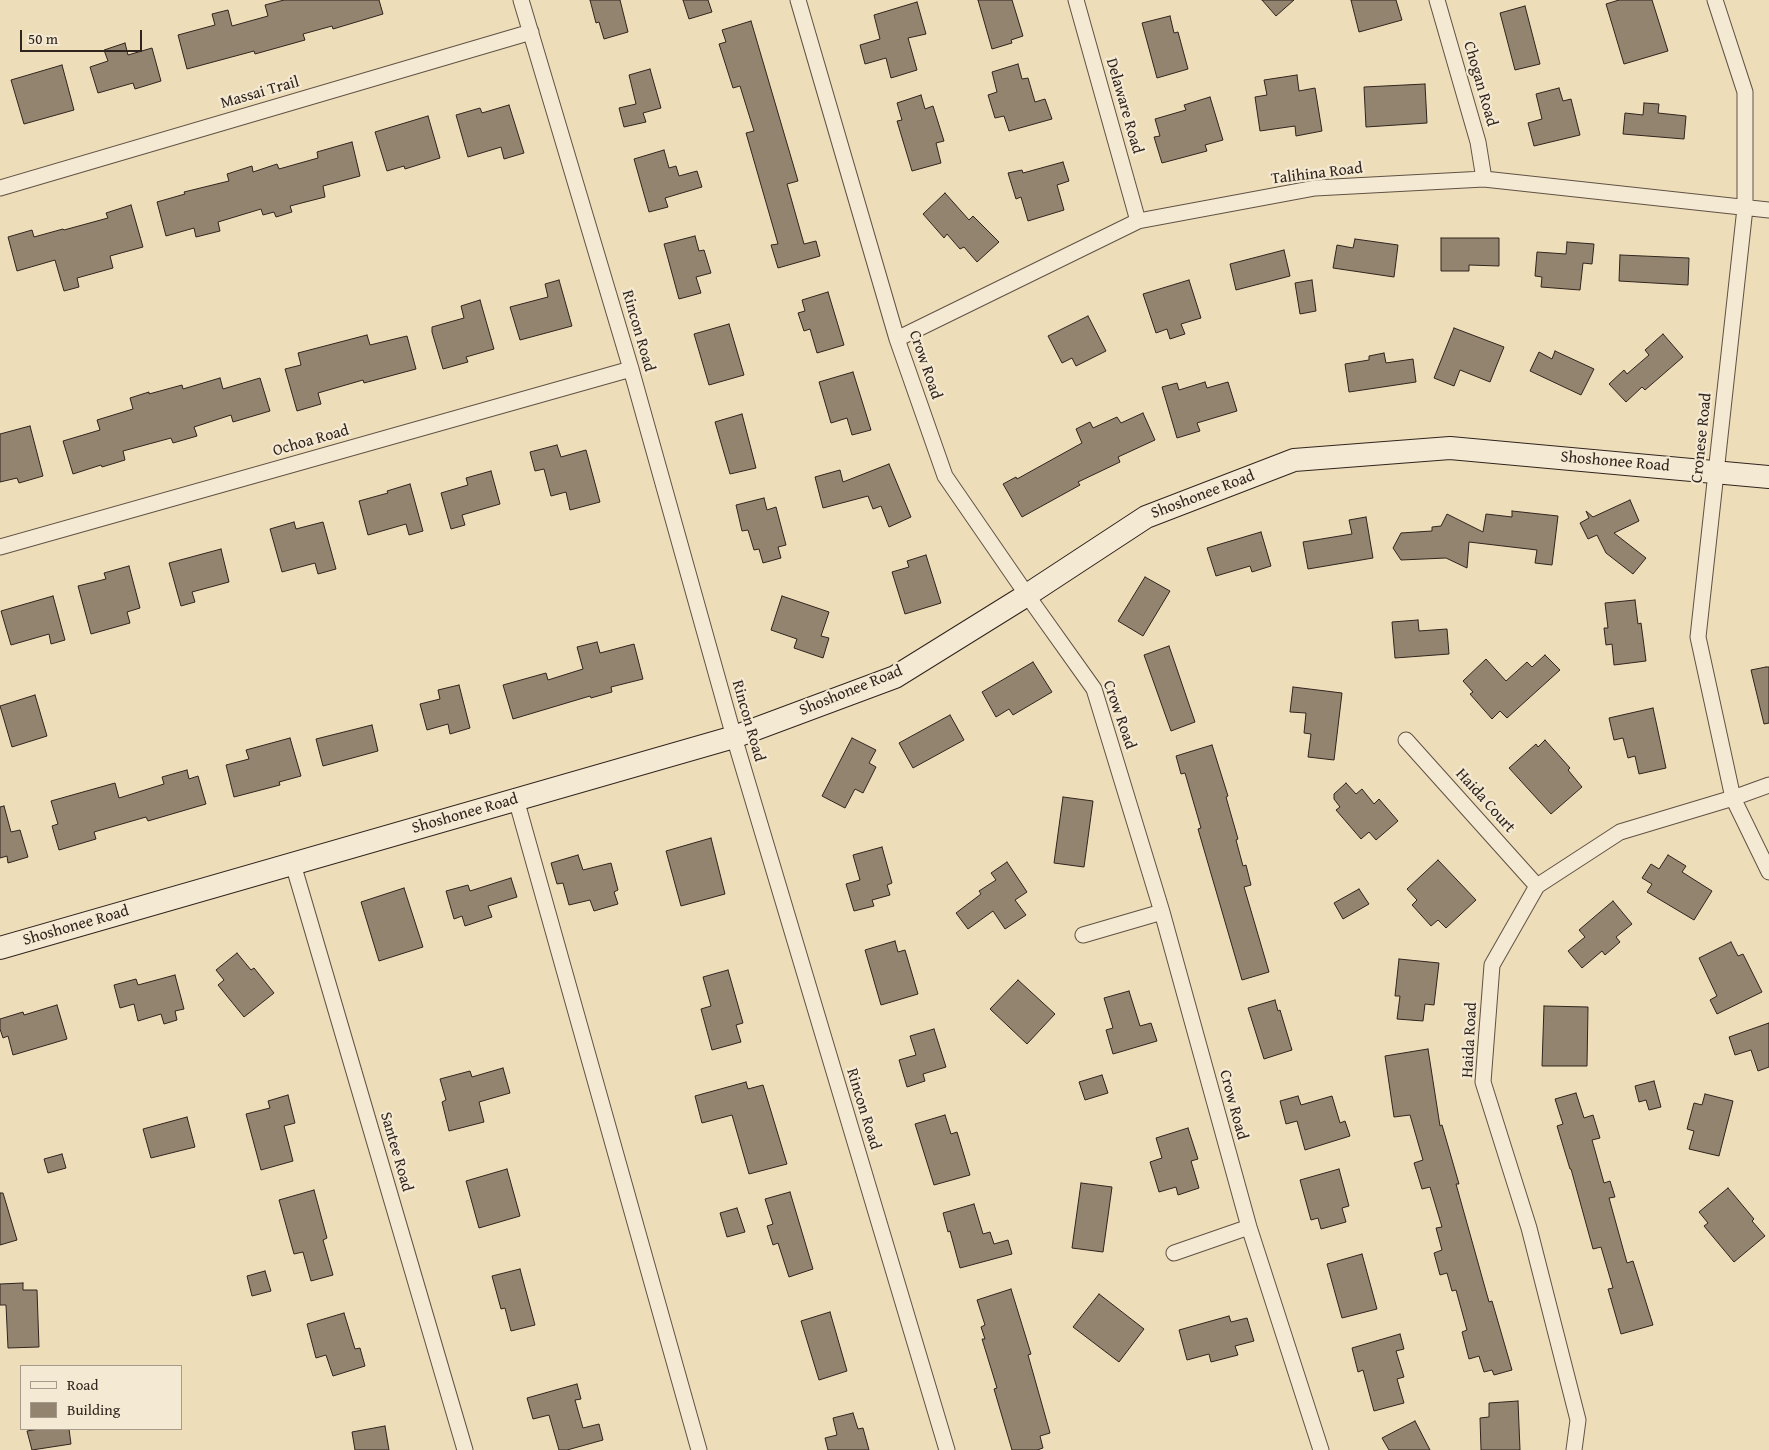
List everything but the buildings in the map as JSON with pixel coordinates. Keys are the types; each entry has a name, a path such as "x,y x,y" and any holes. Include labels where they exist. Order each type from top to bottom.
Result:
{"street":[{"name":"Rincon Road","path":"522,0 631,369 734,737 947,1450"},
{"name":"Crow Road","path":"798,0 897,339 944,476 1094,688 1162,912 1249,1227 1321,1450"},
{"name":"Delaware Road","path":"1076,0 1138,221"},
{"name":"Chogan Road","path":"1437,0 1478,142 1484,179"},
{"name":"Cronese Road","path":"1715,0 1745,92 1745,208 1698,637 1733,798 1769,872"},
{"name":"Massai Trail","path":"0,188 531,32"},
{"name":"Talihina Road","path":"897,339 1138,221 1315,188 1484,179 1769,210"},
{"name":"Ochoa Road","path":"0,546 631,369"},
{"name":"Shoshonee Road","path":"0,948 734,737 895,677 1027,595 1146,517 1294,460 1450,448 1769,477"},
{"name":"Haida Court","path":"1406,740 1537,886"},
{"name":"Haida Road","path":"1574,1450 1578,1420 1529,1228 1483,1082 1492,965 1537,886 1620,832 1733,798 1769,784"},
{"path":"516,799 699,1450"},
{"name":"Santee Road","path":"292,864 465,1450"},
{"path":"1083,935 1162,912"},
{"path":"1174,1253 1249,1227"}]}
